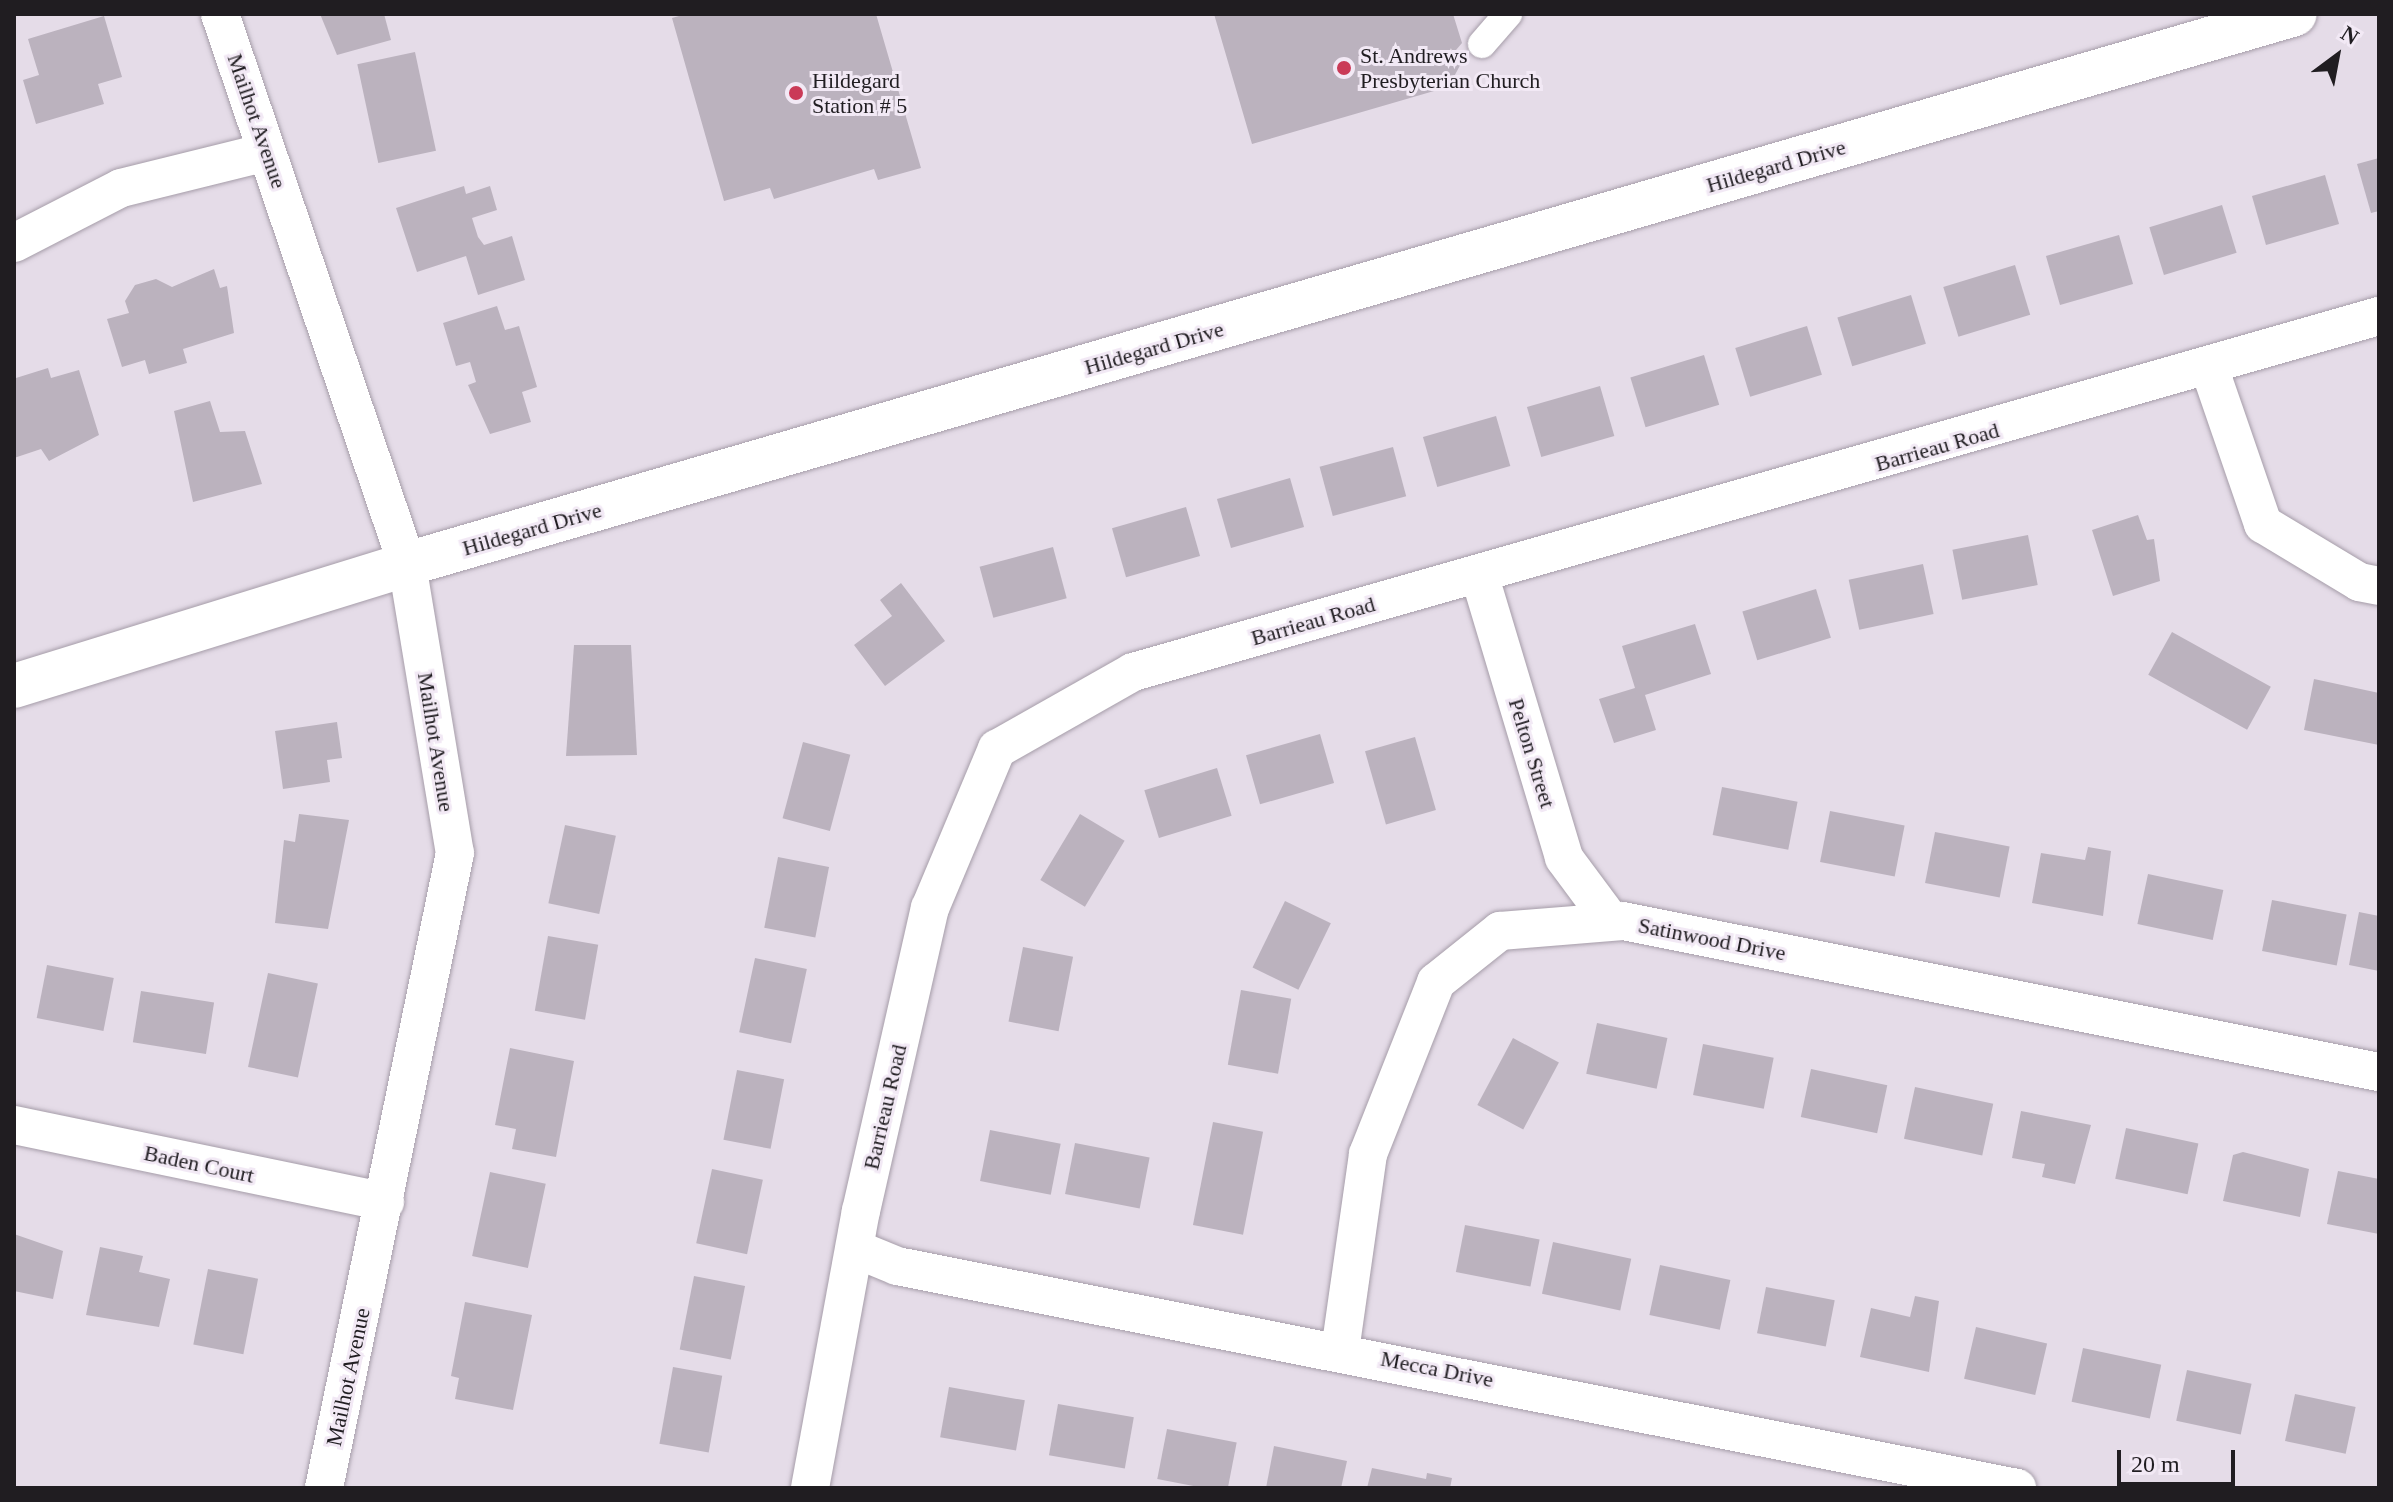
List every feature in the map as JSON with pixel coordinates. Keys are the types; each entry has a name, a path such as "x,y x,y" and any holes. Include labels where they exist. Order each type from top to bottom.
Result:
{"street":[{"name":"Mailhot Avenue","path":"220,14 407,564 455,853 324,1488"},
{"path":"1482,44 1508,14"},
{"name":"Hildegard Drive","path":"14,686 407,564 2295,14"},
{"path":"14,243 121,188 267,152"},
{"name":"Barrieau Road","path":"810,1488 930,908 997,749 1133,672 2210,370 2379,316"},
{"path":"2210,370 2263,524 2359,582 2379,586"},
{"name":"Pelton Street","path":"1479,574 1564,858 1610,920"},
{"name":"Satinwood Drive","path":"1340,1351 1368,1154 1436,982 1500,931 1610,920 2379,1072"},
{"name":"Baden Court","path":"14,1125 385,1202"},
{"name":"Mecca Drive","path":"858,1250 897,1266 1340,1351 2017,1488"}],"building":[{"path":"320,14 384,14 391,40 337,55"},
{"name":"Hildegard Station # 5","path":"686,14 876,14 921,168 878,180 874,169 774,199 770,188 724,201 672,18"},
{"name":"St. Andrews Presbyterian Church","path":"1214,14 1453,14 1462,43 1456,50 1465,56 1449,86 1440,81 1434,91 1252,144"},
{"path":"104,16 122,77 98,84 104,104 36,124 23,80 39,75 28,39"},
{"path":"415,52 436,151 378,163 357,64"},
{"path":"2379,158 2379,211 2371,213 2357,164"},
{"path":"2325,175 2339,224 2266,245 2252,196"},
{"path":"464,186 466,194 490,186 497,210 472,218 478,237 484,245 512,236 525,280 478,295 466,256 417,272 396,208"},
{"path":"2222,205 2237,253 2164,275 2149,227"},
{"path":"2119,235 2133,284 2060,305 2046,256"},
{"path":"2015,265 2030,315 1958,337 1943,287"},
{"path":"214,269 220,288 227,286 234,333 183,349 187,363 149,374 145,360 122,367 107,319 129,313 125,301 135,285 156,279 172,287"},
{"path":"1911,295 1926,344 1852,366 1837,318"},
{"path":"497,306 505,330 519,326 537,387 522,392 531,422 490,434 468,385 476,382 470,362 456,366 443,323"},
{"path":"1807,326 1822,375 1750,397 1735,348"},
{"path":"1704,355 1719,405 1646,427 1630,378"},
{"path":"48,368 51,378 79,370 99,435 49,461 41,449 14,458 16,378"},
{"path":"1600,386 1614,436 1541,457 1527,407"},
{"path":"210,401 220,432 245,431 262,484 193,502 174,411"},
{"path":"1496,416 1510,466 1437,487 1423,437"},
{"path":"1393,447 1406,496 1333,516 1320,467"},
{"path":"1290,478 1304,527 1231,548 1217,499"},
{"path":"1186,507 1200,556 1126,577 1112,528"},
{"path":"2138,515 2147,540 2154,539 2160,581 2113,596 2092,530"},
{"path":"2028,535 2038,585 1962,600 1952,550"},
{"path":"1053,547 1067,598 993,618 980,567"},
{"path":"1923,564 1934,614 1859,630 1849,580"},
{"path":"901,583 945,641 885,686 854,645 892,616 880,600"},
{"path":"1816,589 1831,638 1757,660 1742,612"},
{"path":"1695,624 1711,674 1645,695 1656,730 1614,743 1599,699 1635,688 1622,646"},
{"path":"2172,632 2271,687 2247,730 2148,675"},
{"path":"574,645 631,645 637,755 566,756"},
{"path":"2314,679 2379,693 2379,745 2304,730"},
{"path":"337,722 342,758 327,760 330,782 283,789 275,731"},
{"path":"1320,734 1334,783 1260,804 1246,755"},
{"path":"1415,737 1436,810 1386,824 1365,751"},
{"path":"803,742 850,755 830,831 783,818"},
{"path":"1217,768 1232,816 1159,838 1144,790"},
{"path":"1722,787 1798,802 1788,850 1713,835"},
{"path":"1830,811 1905,826 1895,877 1820,862"},
{"path":"299,814 349,820 328,929 275,923 284,840 295,842"},
{"path":"1080,814 1125,841 1085,907 1040,880"},
{"path":"565,825 616,836 599,914 548,903"},
{"path":"1935,832 2010,847 2000,898 1925,883"},
{"path":"2088,847 2111,851 2103,916 2032,903 2041,853 2085,860"},
{"path":"778,857 829,867 815,938 764,928"},
{"path":"2148,874 2223,890 2213,940 2137,924"},
{"path":"2272,900 2347,915 2337,966 2262,951"},
{"path":"1285,901 1331,923 1298,990 1253,968"},
{"path":"2359,912 2379,916 2379,971 2349,965"},
{"path":"548,936 598,945 585,1020 535,1011"},
{"path":"1023,947 1073,957 1059,1031 1008,1022"},
{"path":"755,958 807,969 791,1043 739,1032"},
{"path":"47,965 114,978 103,1031 37,1018"},
{"path":"268,973 318,984 298,1078 248,1067"},
{"path":"1241,990 1291,999 1278,1074 1228,1065"},
{"path":"141,991 214,1003 206,1054 133,1042"},
{"path":"1597,1023 1667,1038 1657,1089 1586,1074"},
{"path":"1513,1038 1559,1062 1523,1130 1477,1105"},
{"path":"1703,1044 1774,1058 1764,1109 1693,1095"},
{"path":"510,1048 574,1061 556,1157 512,1149 516,1129 495,1125"},
{"path":"1811,1069 1887,1085 1877,1133 1801,1117"},
{"path":"737,1070 784,1079 771,1149 723,1140"},
{"path":"1915,1087 1993,1104 1982,1155 1904,1139"},
{"path":"2021,1111 2091,1125 2075,1184 2042,1177 2045,1164 2012,1158"},
{"path":"1213,1122 1263,1132 1243,1235 1193,1225"},
{"path":"2126,1128 2198,1143 2188,1194 2115,1179"},
{"path":"990,1130 1061,1144 1051,1195 980,1181"},
{"path":"1075,1143 1150,1158 1140,1209 1065,1194"},
{"path":"2243,1152 2309,1169 2300,1217 2223,1201 2233,1155"},
{"path":"712,1169 763,1180 747,1254 696,1243"},
{"path":"2338,1171 2379,1179 2379,1234 2327,1224"},
{"path":"490,1172 546,1184 528,1268 472,1256"},
{"path":"1465,1225 1540,1240 1530,1287 1456,1272"},
{"path":"14,1234 63,1251 53,1299 14,1291"},
{"path":"1553,1242 1631,1259 1620,1310 1542,1294"},
{"path":"100,1247 143,1256 139,1272 170,1279 159,1327 86,1315"},
{"path":"1660,1265 1730,1280 1720,1330 1649,1315"},
{"path":"208,1269 258,1279 243,1354 193,1345"},
{"path":"694,1276 745,1286 731,1360 680,1350"},
{"path":"1766,1287 1835,1300 1826,1346 1757,1333"},
{"path":"1915,1296 1939,1301 1929,1372 1860,1357 1871,1308 1910,1317"},
{"path":"465,1302 532,1315 513,1410 455,1399 459,1378 451,1376"},
{"path":"1976,1327 2047,1343 2035,1395 1964,1379"},
{"path":"2083,1348 2161,1365 2150,1418 2072,1402"},
{"path":"673,1367 722,1376 709,1452 659,1444"},
{"path":"2187,1370 2252,1384 2241,1435 2176,1421"},
{"path":"949,1387 1025,1400 1016,1451 940,1437"},
{"path":"2295,1394 2356,1407 2346,1454 2285,1441"},
{"path":"1058,1404 1134,1417 1125,1469 1049,1455"},
{"path":"1167,1429 1237,1443 1228,1488 1203,1488 1157,1479"},
{"path":"1274,1446 1347,1461 1341,1488 1266,1488"},
{"path":"1372,1468 1426,1479 1427,1473 1452,1478 1450,1488 1367,1488"}],"place":[{"name":"St. Andrews Presbyterian Church","path":"1344,68"},
{"name":"Hildegard Station # 5","path":"796,93"}]}
